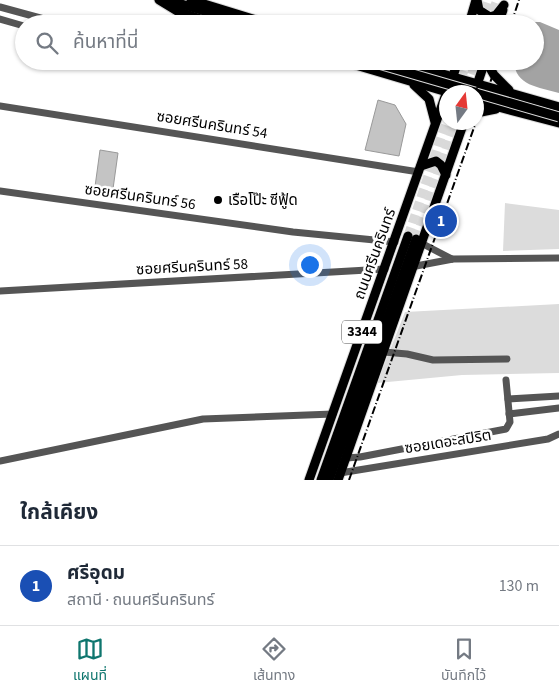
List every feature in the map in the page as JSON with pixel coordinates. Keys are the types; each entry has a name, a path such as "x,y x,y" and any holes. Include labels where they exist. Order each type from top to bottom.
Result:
{"main road":[{"path":"158,0 177,11 189,15"},
{"path":"168,0 190,3 235,15"},
{"path":"477,0 479,10 488,15"},
{"path":"472,15 477,0"},
{"path":"190,3 223,15"},
{"path":"496,15 505,3"},
{"path":"501,15 505,3"},
{"path":"372,70 439,91"},
{"path":"402,70 457,85"},
{"path":"429,70 453,77 467,85"},
{"name":"ถนนศรีนครินทร์","path":"450,85 455,70"},
{"path":"478,85 483,70"},
{"path":"492,70 501,84 513,94"},
{"path":"407,81 429,99 435,125"},
{"path":"484,91 513,94 559,107"},
{"path":"484,93 559,117"},
{"path":"537,117 530,113 528,107 533,102 540,102"},
{"path":"484,103 559,123"},
{"path":"484,112 503,108"},
{"name":"ถนนศรีนครินทร์","path":"310,480 439,114"},
{"name":"ถนนศรีนครินทร์","path":"321,480 416,240 441,192 461,130"},
{"path":"420,169 427,162 436,161 441,165 446,175"},
{"name":"ถนนศรีนครินทร์","path":"339,477 416,266 416,240"},
{"name":"ถนนศรีนครินทร์","path":"329,480 416,240"}],"street":[{"path":"0,7 29,15"},
{"path":"0,19 15,23"},
{"name":"ซอยศรีนครินทร์ 54","path":"0,106 420,169"},
{"name":"ซอยศรีนครินทร์ 56","path":"0,191 293,232 395,242"},
{"path":"416,240 453,259"},
{"path":"416,266 453,259 559,258"},
{"name":"ซอยศรีนครินทร์ 58","path":"0,291 385,269"},
{"path":"384,352 407,354 433,360 508,359"},
{"path":"346,458 501,432 509,426 506,380"},
{"path":"508,399 559,396"},
{"path":"509,414 559,408"},
{"path":"0,461 203,419 333,414"},
{"name":"ซอยเดอะสปิริต","path":"339,477 548,440 559,434"}],"shaded area":[{"path":"544,24 559,30 559,93 536,87 523,81 516,70 544,70"},
{"path":"505,203 559,210 559,249 503,251"},
{"path":"559,304 559,373 462,375 377,383 405,312"}],"building":[{"path":"378,100 395,105 406,124 399,156 365,150"},
{"path":"100,150 118,153 112,196 94,194"}],"tunnel":[{"path":"483,15 488,0"},
{"path":"491,15 497,0"},
{"path":"459,85 464,70"},
{"path":"468,85 473,70"},
{"path":"408,236 443,130"},
{"path":"416,239 452,130"}],"railway":[{"path":"514,15 519,0"},
{"path":"484,99 495,70"},
{"path":"349,480 473,130"}],"place":[{"name":"เรือโป๊ะ ซีฟู้ด","path":"218,200"},
{"name":"ศรีอุดม","path":"441,221"}]}
